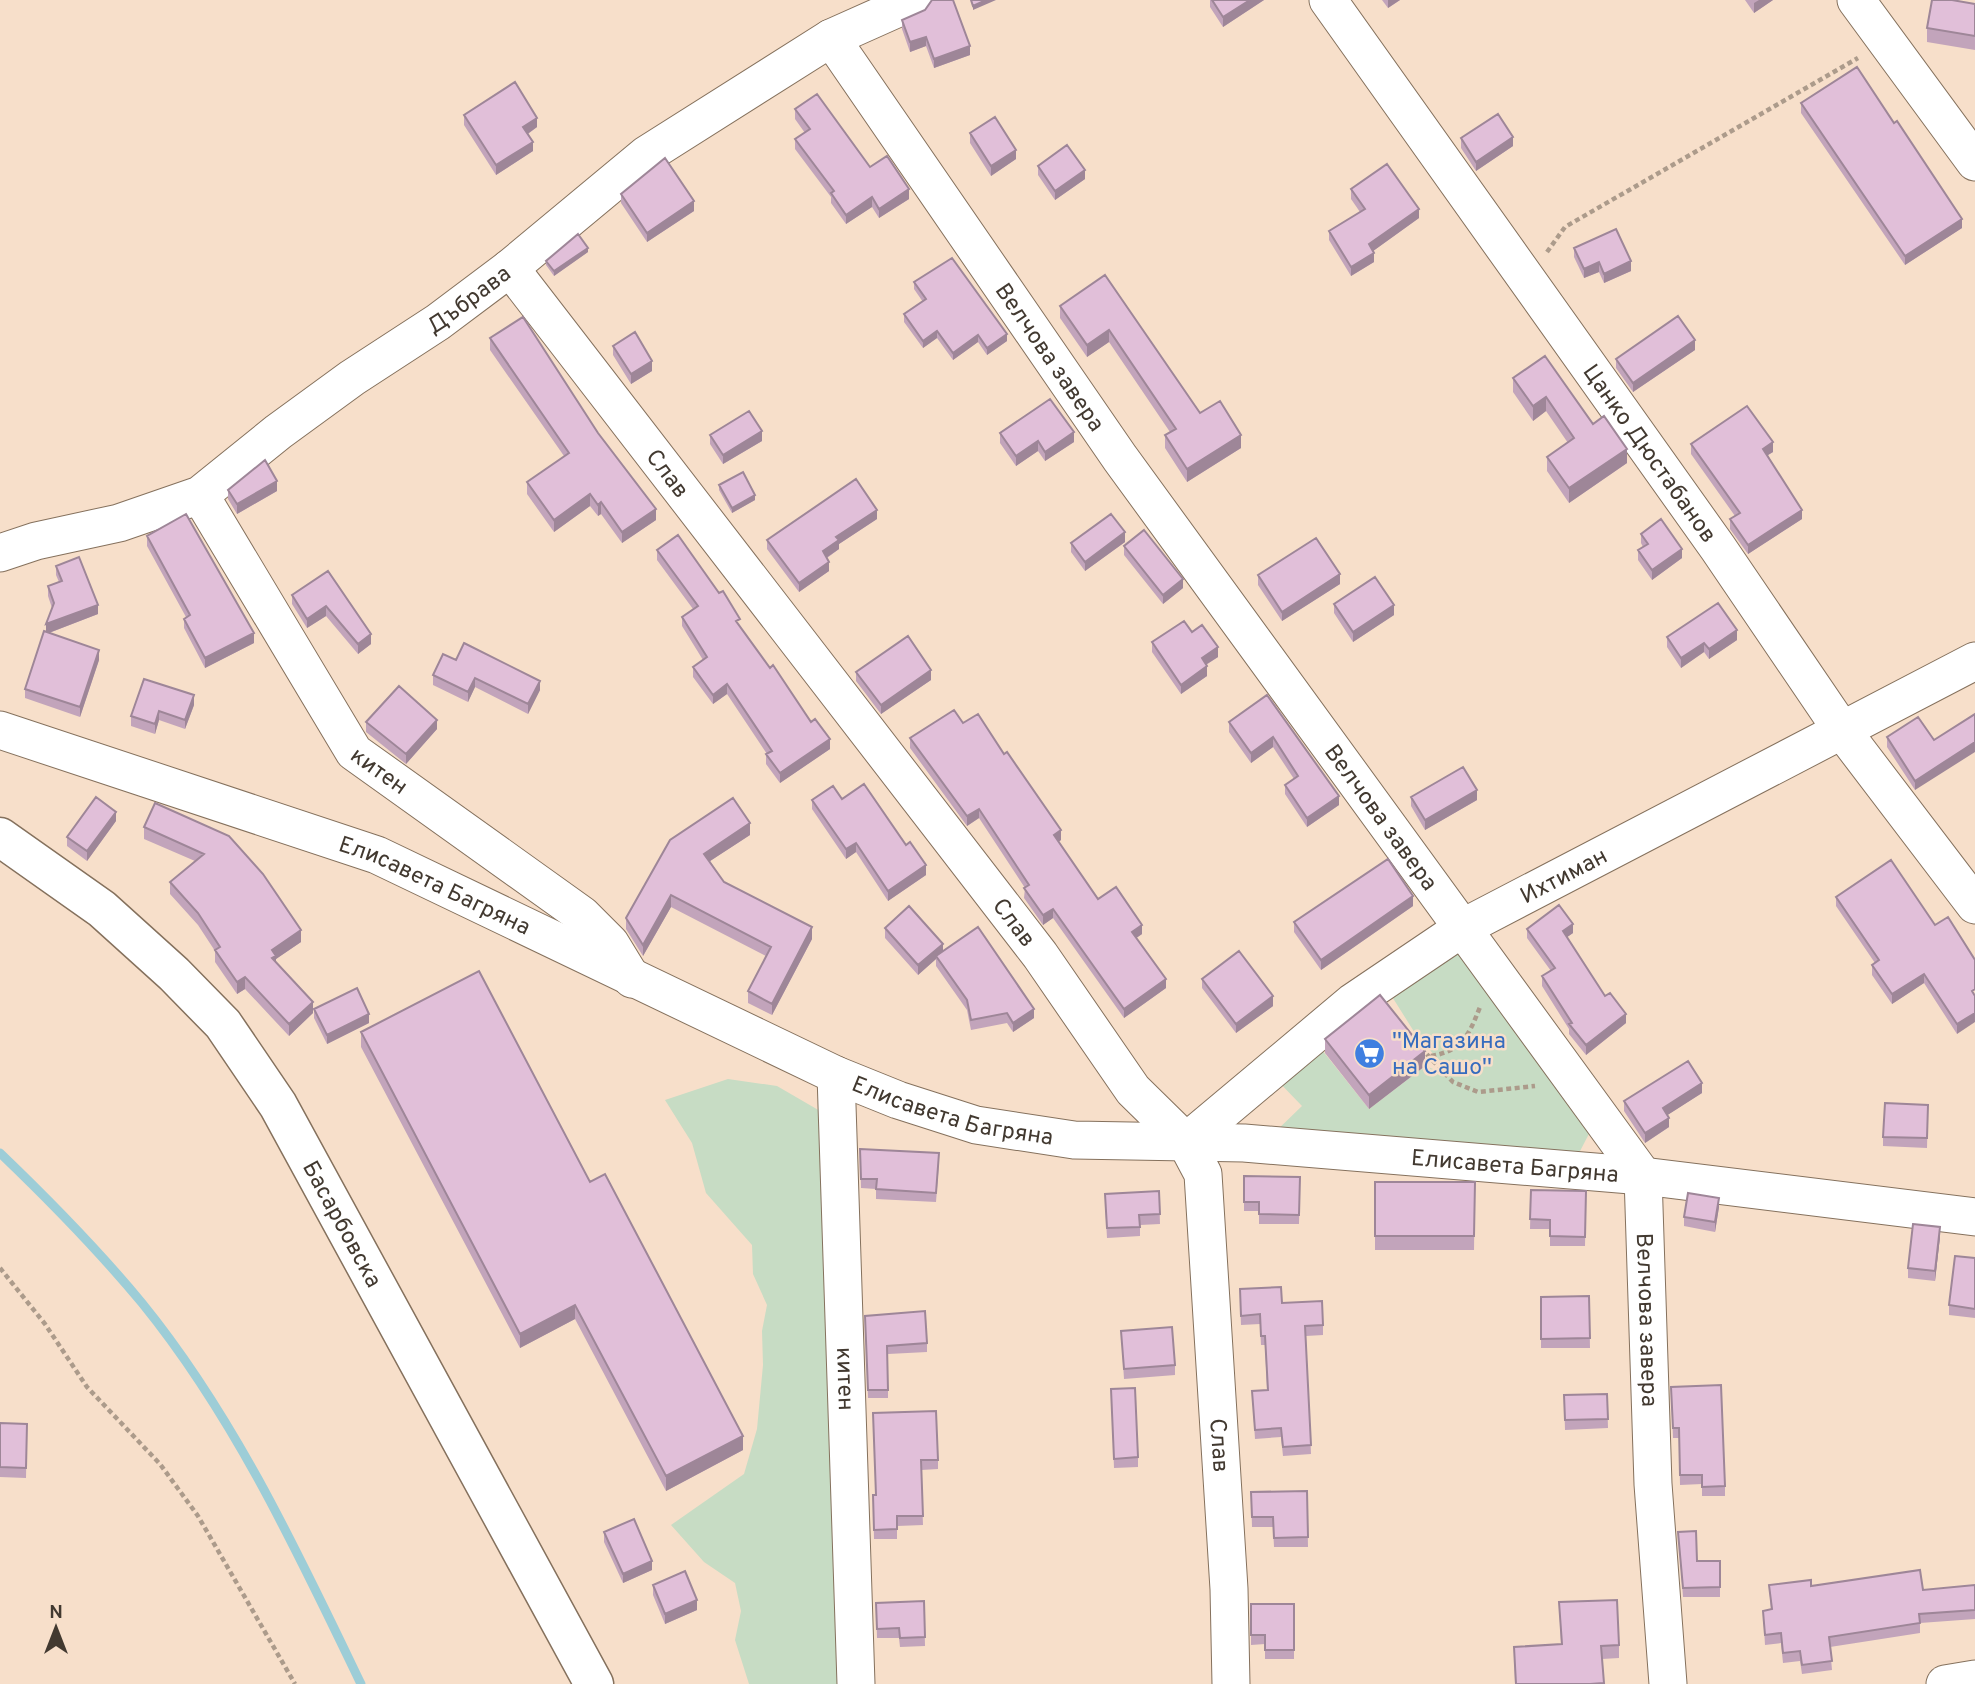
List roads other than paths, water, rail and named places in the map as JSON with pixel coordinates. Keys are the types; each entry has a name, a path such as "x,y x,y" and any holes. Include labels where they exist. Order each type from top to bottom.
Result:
{"street":[{"name":"Дъбрава","path":"0,553 36,541 119,523 200,495 278,432 352,378 438,322 510,268 646,155 831,38 916,0"},
{"name":"Цанко Дюстабанов","path":"1328,0 1528,278 1718,548 1841,729 1975,905"},
{"path":"1856,0 1975,162"},
{"name":"Велчова завера","path":"831,38 1120,458 1643,1176 1653,1484 1668,1684"},
{"name":"Слав","path":"510,268 1040,955 1133,1090 1186,1142 1203,1174 1230,1589 1231,1684"},
{"name":"китен","path":"200,495 354,751 590,921 610,943 633,980"},
{"name":"Ихтиман","path":"1186,1142 1353,1002 1474,941 1841,729 1975,662"},
{"name":"Елисавета Багряна","path":"0,730 377,855 835,1075 898,1100 976,1125 1074,1140 1244,1143 1643,1176 1975,1217"},
{"name":"Басарбовска","path":"0,837 102,909 223,1024 284,1116 594,1684"},
{"name":"китен","path":"835,1075 856,1684"},
{"path":"1945,1684 1975,1679"}],"waterway":[{"path":"0,1153 126,1284 175,1346 206,1392 262,1487 361,1684"}],"place":[{"name":"''Магазина на Сашо''","path":"1369,1053"}]}
